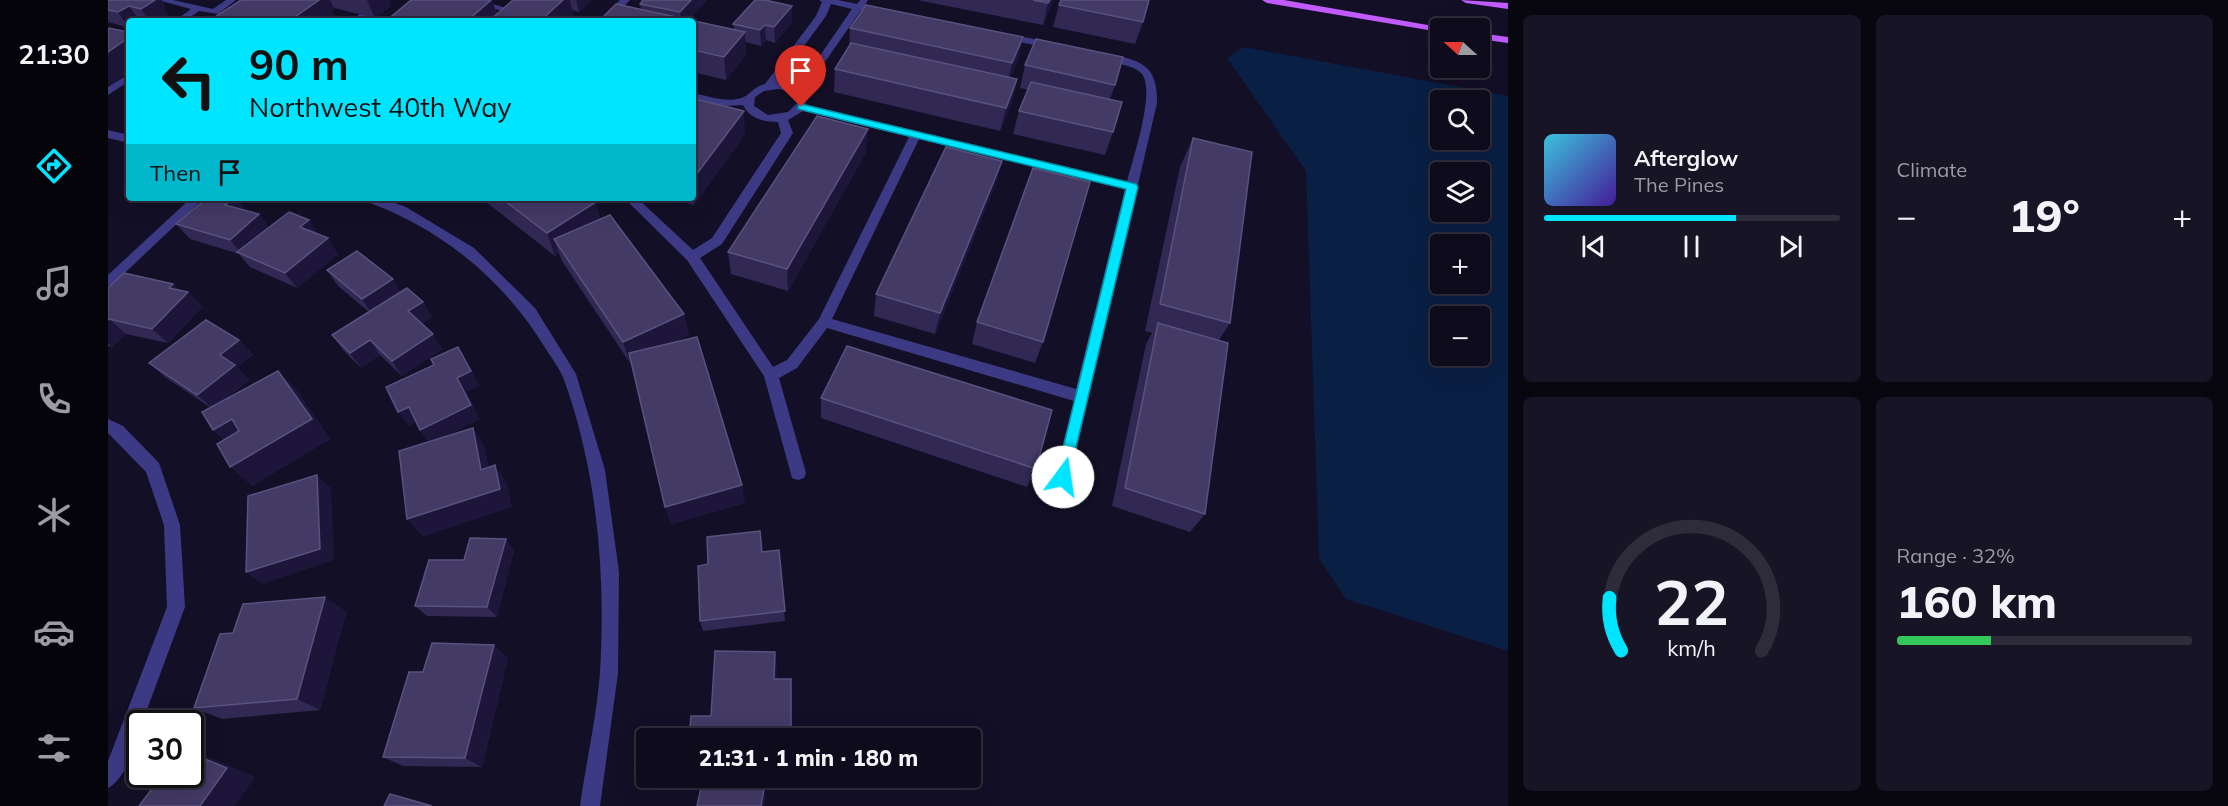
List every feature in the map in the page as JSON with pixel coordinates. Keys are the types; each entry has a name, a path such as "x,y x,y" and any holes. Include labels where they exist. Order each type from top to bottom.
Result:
{"main road":[{"path":"1267,0 1430,27"},
{"path":"1466,0 1508,6"},
{"path":"1490,38 1508,40"}],"street":[{"path":"607,18 625,0"},
{"path":"769,86 821,15 827,0 861,4 896,15"},
{"path":"747,101 748,106 756,115 782,118 790,116 800,101 804,85 861,4"},
{"path":"997,35 1065,48"},
{"path":"1063,477 1152,103 1152,83 1146,71 1121,59 1088,52"},
{"path":"696,97 724,103 747,101 754,92 769,86 787,87 800,101 915,136 1132,187"},
{"path":"692,257 717,241 783,140 787,133 782,118"},
{"path":"108,134 126,138"},
{"path":"771,375 792,364 824,322 915,136"},
{"path":"377,201 402,210 469,251 530,312 569,374 597,470 610,572 609,673 590,806"},
{"path":"633,201 692,257 771,375 798,473"},
{"path":"824,322 1082,397"},
{"path":"108,424 118,431 153,468 172,525 176,607 117,765 108,778"}],"lane":[{"path":"162,0 215,12 232,0"},
{"path":"359,18 382,0"},
{"path":"464,0 503,8"},
{"path":"183,18 198,8"},
{"path":"108,92 126,79"},
{"path":"108,282 195,201"}],"water":[{"path":"1244,47 1476,90 1430,90 1430,150 1490,150 1490,93 1508,96 1508,651 1346,599 1319,558 1306,171 1227,58"}],"building":[{"path":"109,0 155,0 141,9 129,6 118,12 108,10"},
{"path":"241,0 319,0 293,18 214,18"},
{"path":"411,0 491,0 470,18 390,18"},
{"path":"513,0 563,0 543,18 492,18"},
{"path":"643,0 691,0 680,12 640,4"},
{"path":"755,0 792,6 774,27 765,25 760,30 733,24"},
{"path":"1033,0 1050,0 1048,3"},
{"path":"1061,0 1149,0 1143,22 1059,5"},
{"path":"616,4 680,18 602,18"},
{"path":"866,5 1023,37 1012,63 850,28"},
{"path":"696,21 745,32 724,57 696,51"},
{"path":"108,28 126,31 126,39 108,52"},
{"path":"1036,39 1123,57 1115,85 1025,65"},
{"path":"851,43 1017,79 1006,108 835,69"},
{"path":"1031,82 1122,102 1113,132 1019,111"},
{"path":"696,99 744,111 696,175"},
{"path":"817,116 868,129 787,269 728,252"},
{"path":"1193,138 1252,152 1230,323 1160,304"},
{"path":"946,147 1002,161 940,313 876,294"},
{"path":"1033,168 1090,182 1043,342 977,322"},
{"path":"203,201 230,201 225,205 259,214 230,240 176,224"},
{"path":"505,201 596,202 547,233"},
{"path":"289,212 309,220 300,227 328,238 285,273 237,252"},
{"path":"610,215 684,314 623,342 554,239"},
{"path":"357,251 393,279 362,299 327,270"},
{"path":"124,273 173,284 169,288 188,292 152,329 108,320 108,288"},
{"path":"407,288 423,302 408,311 433,334 392,361 370,340 350,353 332,335"},
{"path":"206,320 239,340 220,355 235,365 197,395 149,363"},
{"path":"1158,323 1228,343 1205,514 1125,488"},
{"path":"697,337 742,485 665,507 629,353"},
{"path":"847,346 1052,410 1036,469 821,398"},
{"path":"458,347 471,371 457,378 471,405 420,430 409,407 398,412 386,387 434,365 431,359"},
{"path":"278,371 312,419 230,467 217,444 239,431 232,419 213,430 202,412"},
{"path":"473,428 481,470 495,465 500,489 407,519 399,451"},
{"path":"317,475 320,549 246,572 248,496"},
{"path":"760,531 762,552 779,550 785,611 700,621 698,566 708,564 707,537"},
{"path":"470,538 506,539 487,607 415,606 429,560 464,560"},
{"path":"325,597 297,699 194,708 220,634 233,633 243,604"},
{"path":"432,643 494,645 465,758 383,757 409,672 423,672"},
{"path":"715,651 775,652 774,679 791,679 791,728 690,728 691,716 711,716"},
{"path":"204,759 227,768 200,806 139,806 152,788 204,788"},
{"path":"701,788 764,789 761,806 697,806"},
{"path":"390,794 432,806 384,806"}],"route":[{"path":"801,107 1132,187 1063,477"}]}
